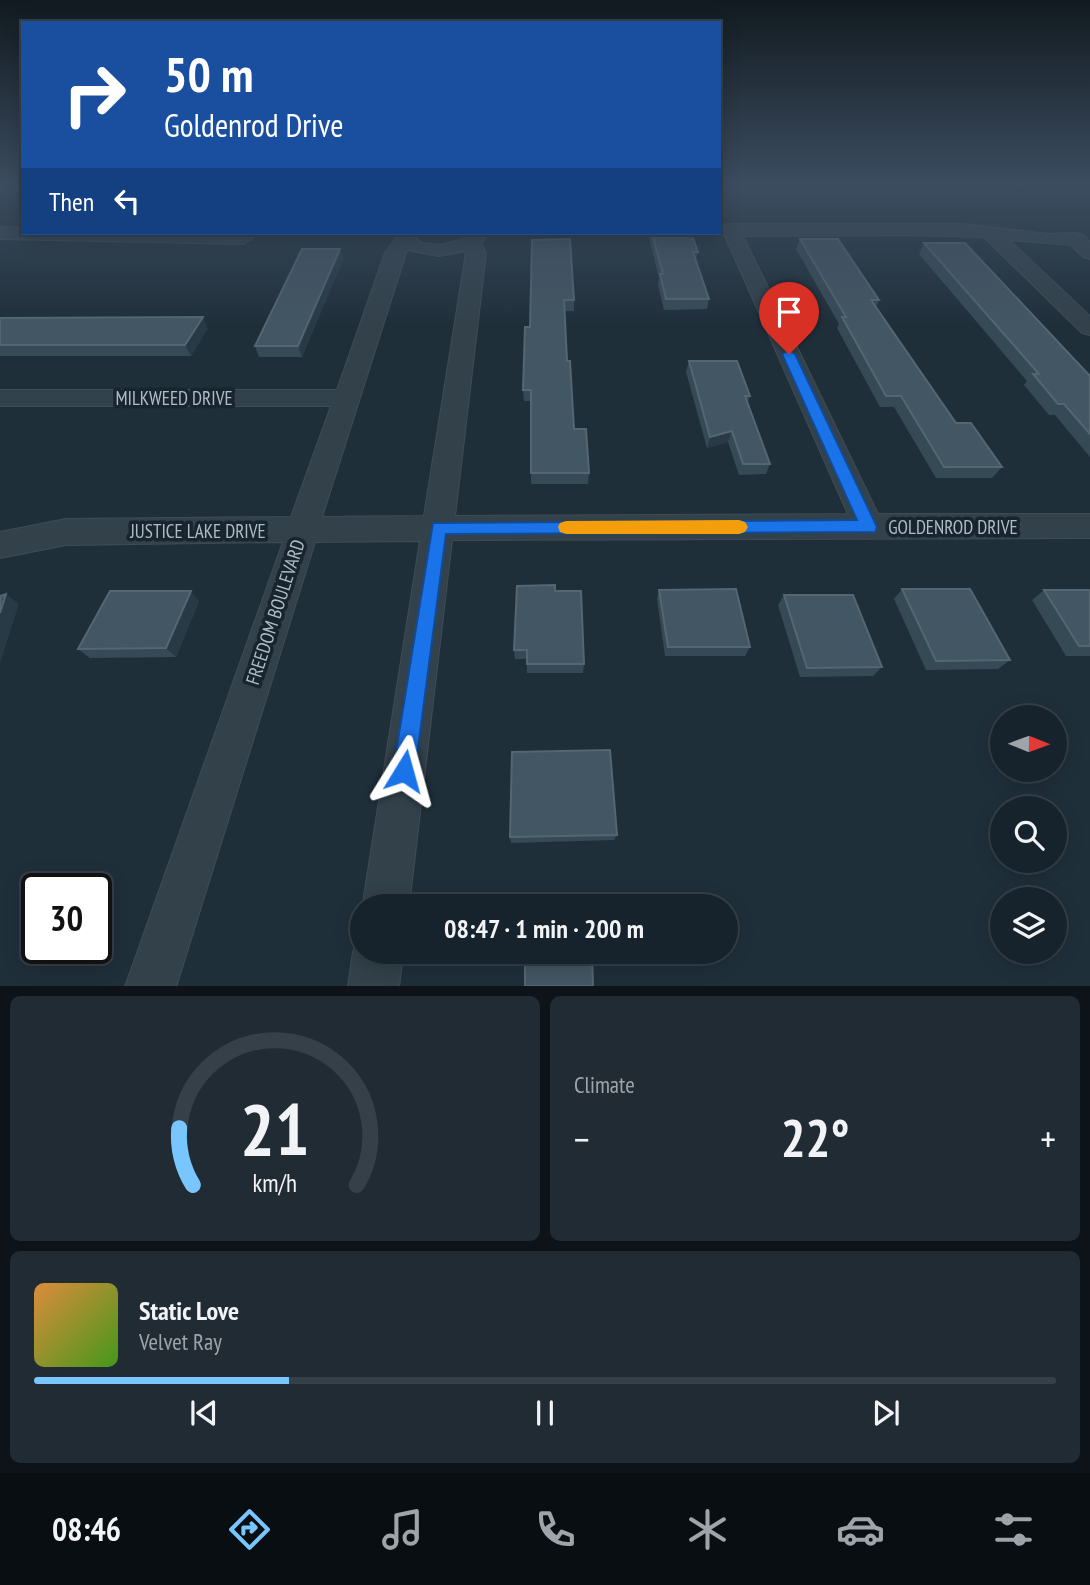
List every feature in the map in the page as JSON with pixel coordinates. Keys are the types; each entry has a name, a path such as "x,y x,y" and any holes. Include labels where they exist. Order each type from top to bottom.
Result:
{"street":[{"path":"726,232 869,527"},
{"path":"989,232 1083,246"},
{"path":"989,232 1090,328"},
{"path":"0,233 21,233"},
{"path":"98,235 244,238"},
{"path":"387,894 476,253 476,237 447,249 434,250 411,245 403,236"},
{"name":"FREEDOM BOULEVARD","path":"150,986 395,253 403,236"},
{"name":"MILKWEED DRIVE","path":"0,398 347,398"},
{"name":"GOLDENROD DRIVE","path":"439,528 1090,526"},
{"name":"JUSTICE LAKE DRIVE","path":"0,545 66,532 439,528"},
{"path":"373,986 376,964"}],"building":[{"path":"653,235 692,235 698,252 693,252 709,299 666,299 660,274 663,274"},
{"path":"570,239 574,300 564,300 567,361 570,361 574,429 586,429 589,473 531,473 531,390 523,390 525,327 530,327 532,240"},
{"path":"800,239 838,239 879,300 871,300 956,423 971,423 1002,467 944,467 901,396 886,396 842,317 846,317"},
{"path":"924,243 965,243 1090,376 1090,434 1064,404 1058,404 1033,374 1039,374"},
{"path":"302,249 340,249 298,346 255,346"},
{"path":"203,317 185,345 0,345 0,318"},
{"path":"689,361 737,361 750,396 745,396 770,464 743,464 732,431 710,437"},
{"path":"555,585 555,591 581,591 584,664 527,664 527,650 514,650 517,586"},
{"path":"736,589 750,647 668,647 659,590"},
{"path":"902,589 970,589 1010,660 936,661"},
{"path":"1044,590 1090,590 1090,646 1079,646"},
{"path":"110,591 191,591 166,648 78,649"},
{"path":"6,594 0,613 0,596"},
{"path":"784,595 853,595 882,667 807,668"},
{"path":"610,750 617,835 510,837 512,752"},
{"path":"525,964 592,964 593,986 525,986"}],"slow traffic":[{"path":"566,527 739,527"}],"route":[{"path":"404,771 439,528 869,527 789,354"}]}
